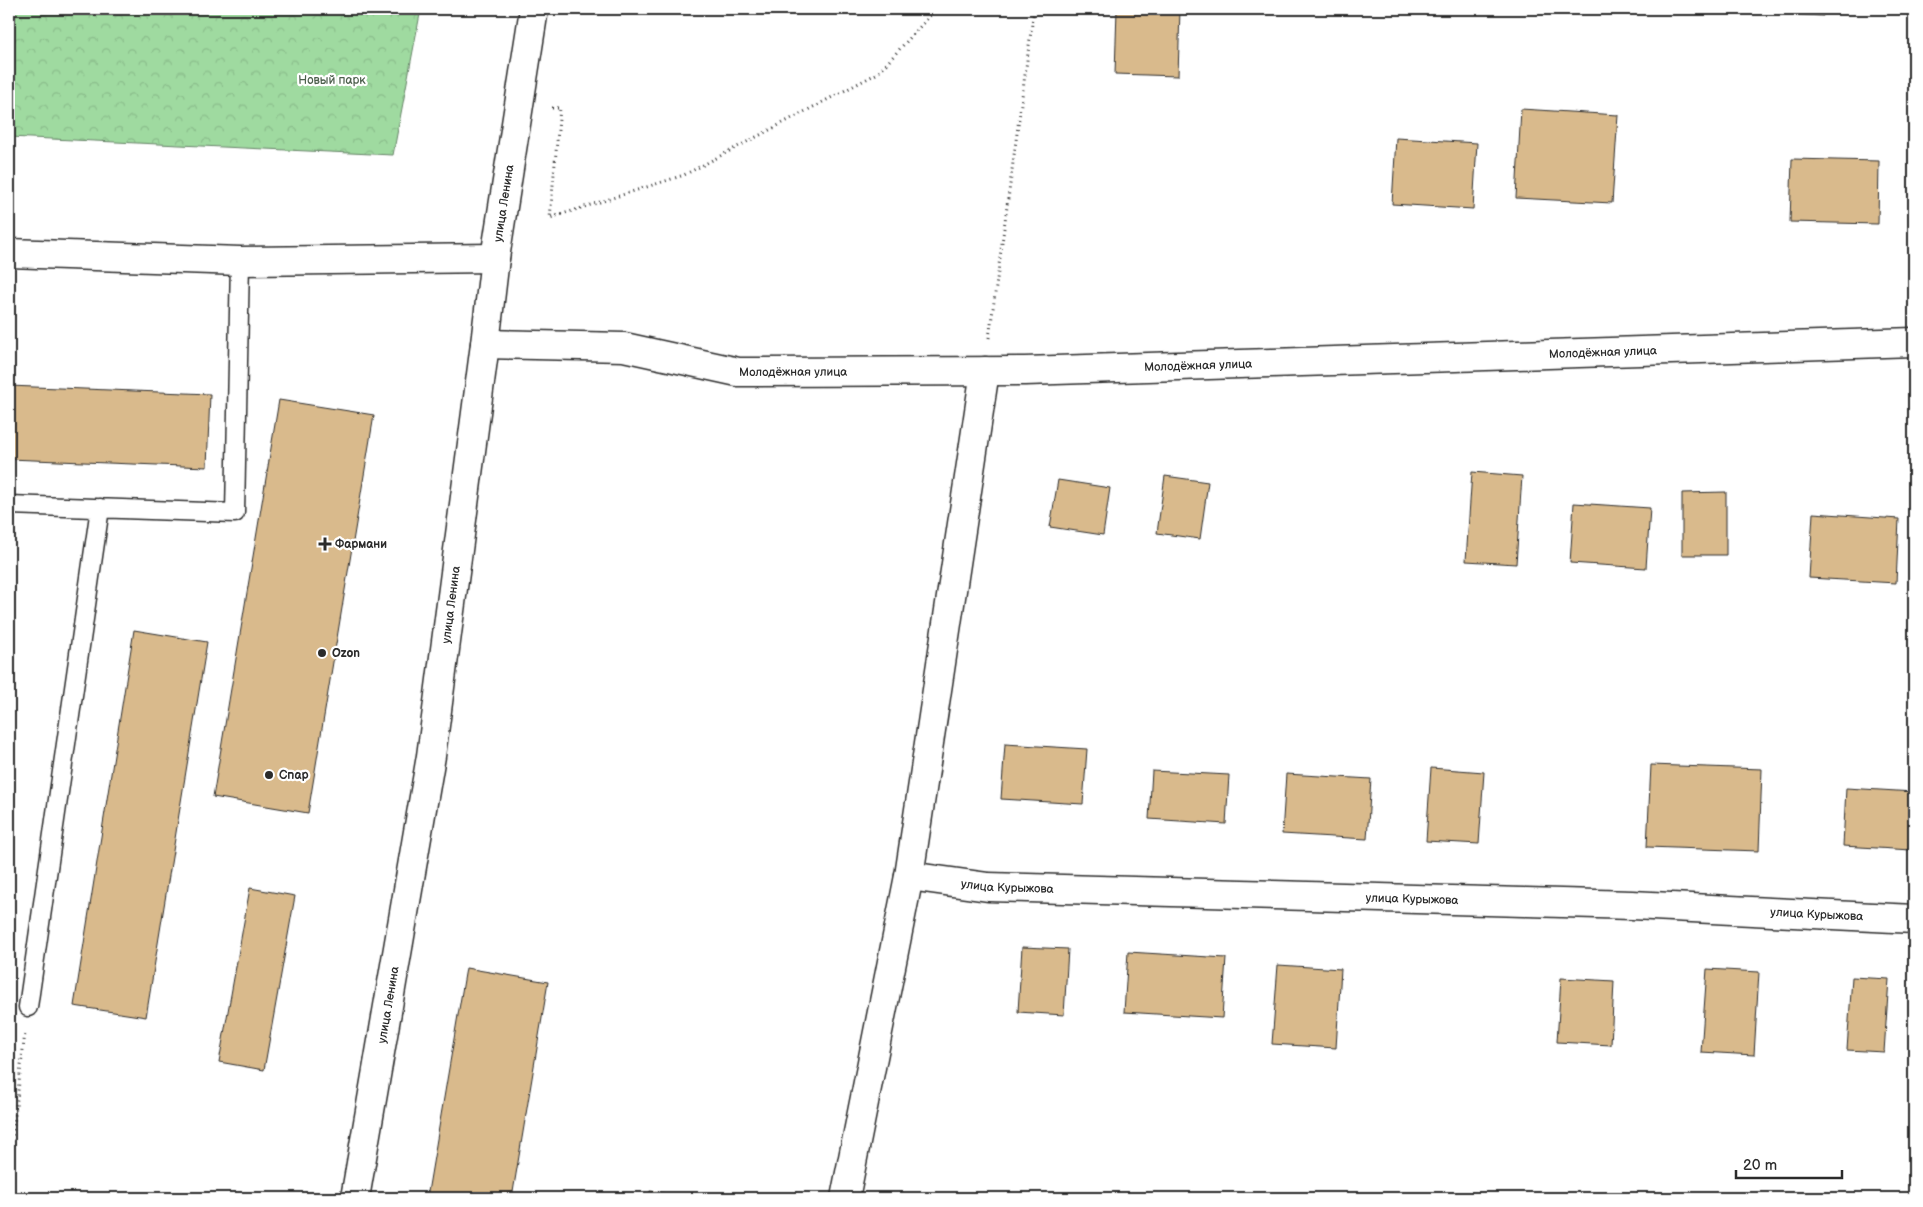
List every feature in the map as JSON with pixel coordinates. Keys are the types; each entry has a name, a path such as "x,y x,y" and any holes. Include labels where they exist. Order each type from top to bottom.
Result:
{"street":[{"name":"улица Ленина","path":"355,1198 431,756 485,344 494,258 534,9"},
{"path":"9,253 240,261 494,258"},
{"name":"Молодёжная улица","path":"485,344 624,347 738,372 985,371 1914,341"},
{"path":"845,1198 909,876 985,371"},
{"name":"улица Курыжова","path":"909,876 988,887 1632,905 1914,919"}],"lane":[{"path":"9,505 235,513 240,261"},
{"path":"28,1007 100,508"}],"path":[{"path":"519,106 560,108 550,218 684,175 878,74 936,9"},
{"path":"985,371 1034,9"},
{"path":"9,1165 28,1007"}],"green space":[{"name":"Новый парк","path":"9,9 421,9 393,155 9,137"}],"building":[{"path":"1117,9 1180,9 1178,76 1115,74"},
{"path":"1491,9 1543,9 1543,12"},
{"path":"1749,9 1824,9 1823,16 1748,12"},
{"path":"1521,109 1618,115 1612,203 1516,198"},
{"path":"1396,138 1477,143 1473,209 1392,204"},
{"path":"1792,159 1879,161 1878,224 1790,222"},
{"path":"9,386 210,394 207,467 9,459"},
{"path":"279,400 374,415 308,813 213,797"},
{"path":"1472,472 1522,476 1516,564 1466,561"},
{"path":"1165,476 1208,482 1200,539 1157,533"},
{"path":"1058,480 1110,488 1103,535 1050,527"},
{"path":"1726,492 1726,555 1682,555 1682,493"},
{"path":"1574,503 1650,508 1646,568 1570,563"},
{"path":"1813,513 1899,519 1896,583 1809,578"},
{"path":"134,630 207,642 146,1017 74,1006"},
{"path":"1005,744 1087,749 1083,804 1001,799"},
{"path":"1651,765 1762,769 1759,851 1647,847"},
{"path":"1431,768 1484,772 1479,844 1426,841"},
{"path":"1152,771 1229,775 1226,824 1149,819"},
{"path":"1286,774 1371,779 1367,839 1282,834"},
{"path":"1846,788 1914,792 1911,850 1843,846"},
{"path":"250,888 295,896 264,1070 219,1062"},
{"path":"1022,947 1068,949 1064,1015 1018,1012"},
{"path":"1128,952 1226,958 1222,1018 1124,1012"},
{"path":"1278,965 1341,969 1336,1048 1272,1044"},
{"path":"466,968 548,982 512,1198 427,1198"},
{"path":"1707,969 1759,972 1754,1055 1701,1052"},
{"path":"1852,977 1889,979 1884,1052 1847,1050"},
{"path":"1561,978 1614,981 1611,1045 1557,1042"},
{"path":"650,1191 693,1198 649,1198"}],"place":[{"name":"Фармани","path":"325,544"},
{"name":"Ozon","path":"322,653"},
{"name":"Спар","path":"269,775"}]}
